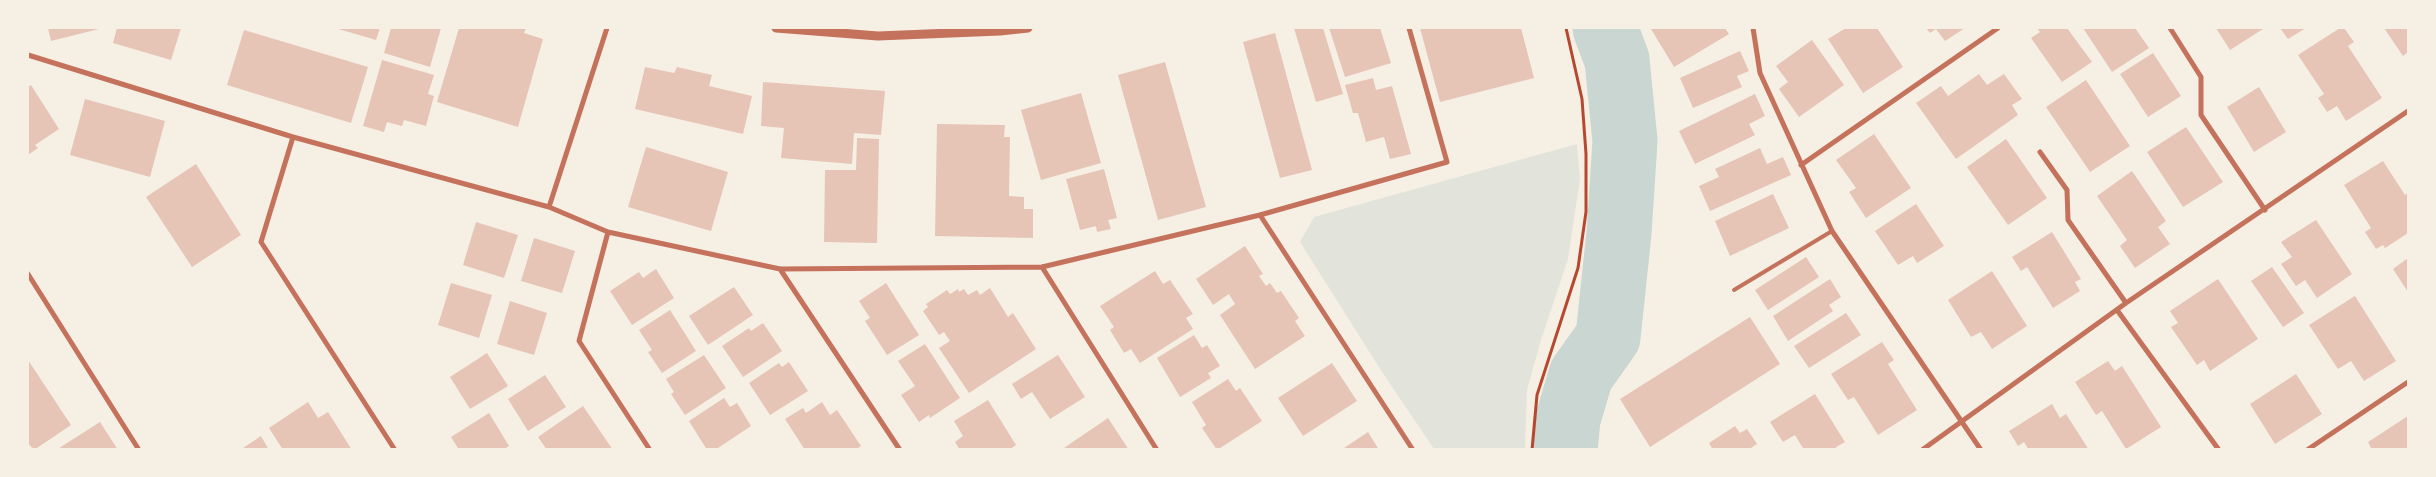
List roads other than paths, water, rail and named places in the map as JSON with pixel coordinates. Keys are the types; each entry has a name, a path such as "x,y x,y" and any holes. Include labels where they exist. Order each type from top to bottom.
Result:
{"street":[{"path":"549,207 607,28"},
{"path":"776,28 878,36 1000,31 1028,28"},
{"path":"28,55 293,137 549,207 608,232 780,269 1042,267 1260,216 1447,162 1409,28"},
{"path":"1753,28 1760,73 1832,231 1981,450"},
{"path":"1801,165 1998,28"},
{"path":"2170,28 2202,77 2201,115 2265,210"},
{"path":"1922,450 2126,303 2408,111"},
{"path":"293,137 261,242 395,450"},
{"path":"2040,152 2067,190 2068,220 2126,303"},
{"path":"1260,216 1413,450"},
{"path":"608,232 579,340 650,450"},
{"path":"1042,267 1157,450"},
{"path":"780,269 900,450"},
{"path":"28,274 139,450"},
{"path":"2117,310 2219,450"},
{"path":"2307,450 2408,382"}],"lane":[{"path":"1734,290 1832,231"}],"waterway":[{"path":"1565,450 1568,419 1581,375 1608,337 1619,233 1625,141 1617,60 1605,28"}]}
